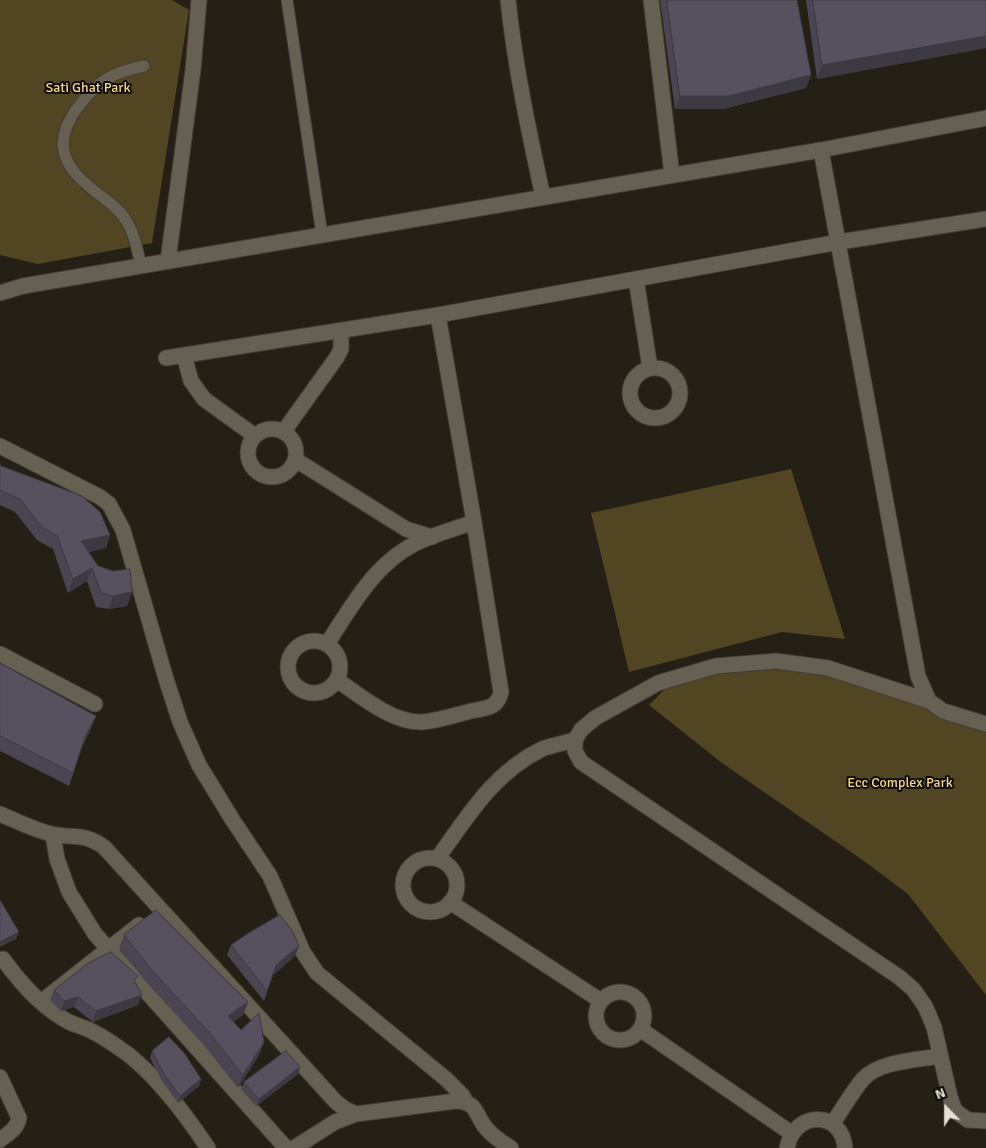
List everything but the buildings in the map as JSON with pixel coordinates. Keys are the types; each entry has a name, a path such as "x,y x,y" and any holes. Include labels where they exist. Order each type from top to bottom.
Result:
{"street":[{"path":"168,261 193,70 199,0"},
{"path":"508,0 511,32 523,103 543,197"},
{"path":"651,0 672,175"},
{"path":"0,293 23,286 821,150 986,118"},
{"path":"821,150 918,676 929,701"},
{"path":"166,358 438,315 839,242 986,219"},
{"path":"636,279 650,368"},
{"path":"337,680 394,717 405,721 422,722 491,706 499,700 501,692 438,315"},
{"path":"284,431 337,357 341,349 341,331"},
{"path":"184,355 191,381 204,399 255,436"},
{"path":"268,429 284,431 295,444 297,452 292,468 278,477 270,477 262,475 250,465 248,450 255,436 268,429"},
{"path":"0,446 100,497 109,504 123,530 166,679 180,722 199,766 270,876 303,952 317,973 446,1079 462,1095 466,1102 473,1107 485,1128 511,1148"},
{"path":"296,460 406,529 432,537"},
{"path":"327,644 368,582 383,566 422,540 474,522"},
{"path":"311,641 327,644 338,657 340,665 337,680 323,691 314,693 298,688 292,681 289,673 288,664 290,656 295,649 311,641"},
{"path":"0,654 95,704"},
{"path":"986,724 944,711 929,701 828,668 776,661 716,666 658,683 595,718 581,730 576,740 575,751 582,762 899,977 913,989 926,1006 934,1027 955,1111 968,1120 986,1121"},
{"path":"437,859 496,781 518,763 544,748 576,740"},
{"path":"0,814 40,831 81,836 93,840 104,847 336,1102 356,1114"},
{"path":"53,834 57,859 69,892 95,934 286,1148"},
{"path":"437,859 450,867 456,880 454,896 450,902 438,911 428,912 419,910 406,898 403,890 405,872 411,864 419,860 437,859"},
{"path":"450,902 601,1001"},
{"path":"41,1002 160,909"},
{"path":"3,960 19,980 48,1009 109,1042 146,1071 170,1097 208,1148"},
{"path":"618,992 633,995 639,1000 644,1014 640,1029 627,1039 618,1040 603,1034 598,1027 596,1019 596,1011 601,1001 611,994 618,992"},
{"path":"640,1029 789,1141 801,1124 819,1119 832,1124 841,1133 845,1148"},
{"path":"832,1124 863,1079 870,1073 884,1066 940,1056"},
{"path":"0,1077 19,1118 18,1124 14,1129 0,1140"},
{"path":"294,1148 335,1122 356,1114 456,1101 466,1102"}],"lane":[{"path":"287,0 322,235"},
{"path":"141,266 132,231 122,214 89,187 72,170 64,156 62,142 65,129 74,112 87,95 114,74 144,66"}],"green space":[{"name":"Sati Ghat Park","path":"0,0 172,0 189,10 152,243 38,264 0,255"},
{"path":"791,469 845,639 782,632 629,672 591,513"},
{"name":"Ecc Complex Park","path":"787,658 986,725 986,995 908,894 864,861 722,763 649,705 667,687 710,669"}]}
